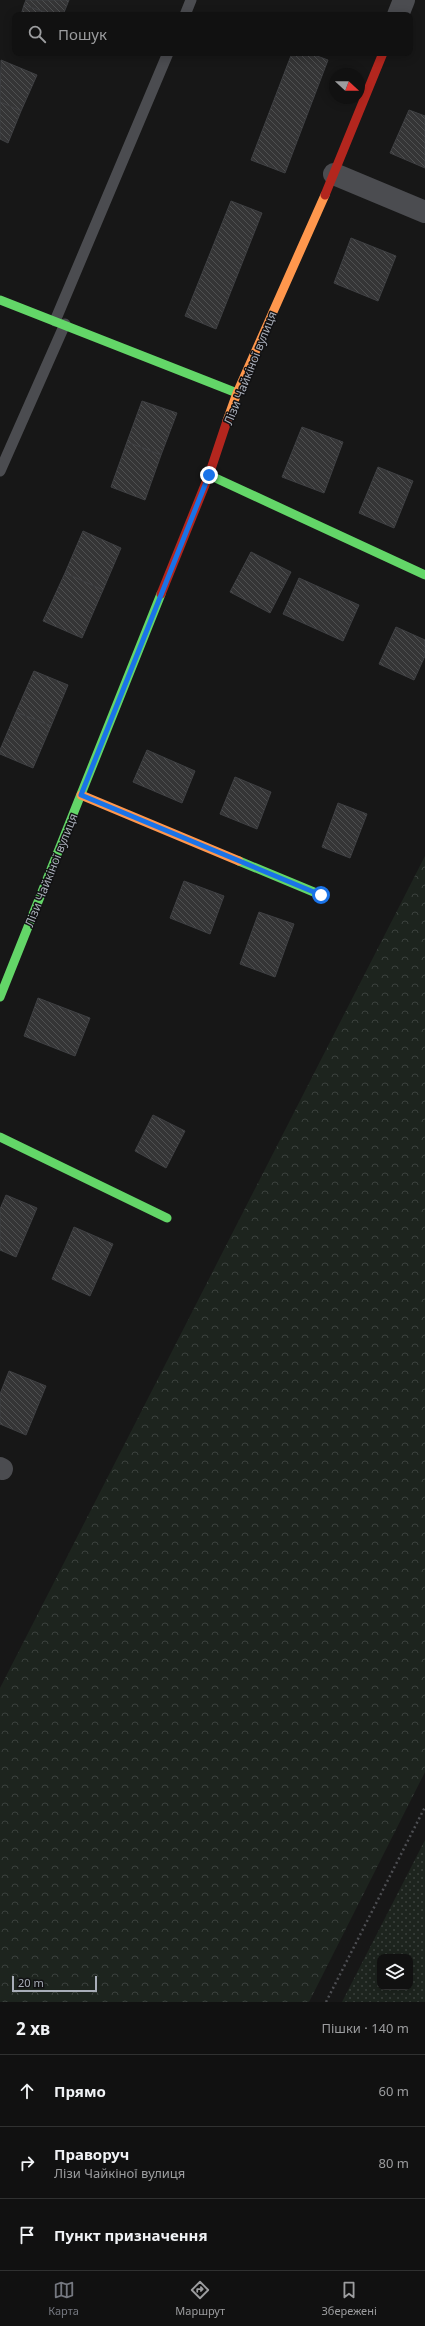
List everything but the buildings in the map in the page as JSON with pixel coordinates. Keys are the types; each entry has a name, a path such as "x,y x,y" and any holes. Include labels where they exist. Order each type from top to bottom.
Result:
{"street":[{"path":"399,12 404,0"},
{"name":"Лізи Чайкіної вулиця","path":"0,997 209,475 237,393 334,174 382,56"},
{"path":"334,174 425,212"},
{"path":"0,300 60,322 237,393"},
{"path":"209,475 425,575"},
{"path":"81,795 321,895"},
{"path":"0,1137 167,1218"}],"lane":[{"path":"186,12 191,0"},
{"path":"0,471 167,56"}],"path":[{"path":"326,2002 425,1807"}],"green space":[{"path":"425,856 425,1772 309,2002 0,2002 0,1688"},
{"path":"425,1840 425,2002 342,2002"}],"traffic: fast":[{"path":"0,300 237,393"},
{"path":"209,475 425,575"},
{"path":"0,997 161,594"},
{"path":"239,861 321,895"},
{"path":"0,1137 167,1218"}],"traffic: slow":[{"path":"227,421 237,393 325,195"},
{"path":"81,795 239,861"}],"traffic: jam":[{"path":"325,195 382,56"},
{"path":"161,594 209,475 227,421"}],"route":[{"path":"209,475 81,795 321,895"}]}
